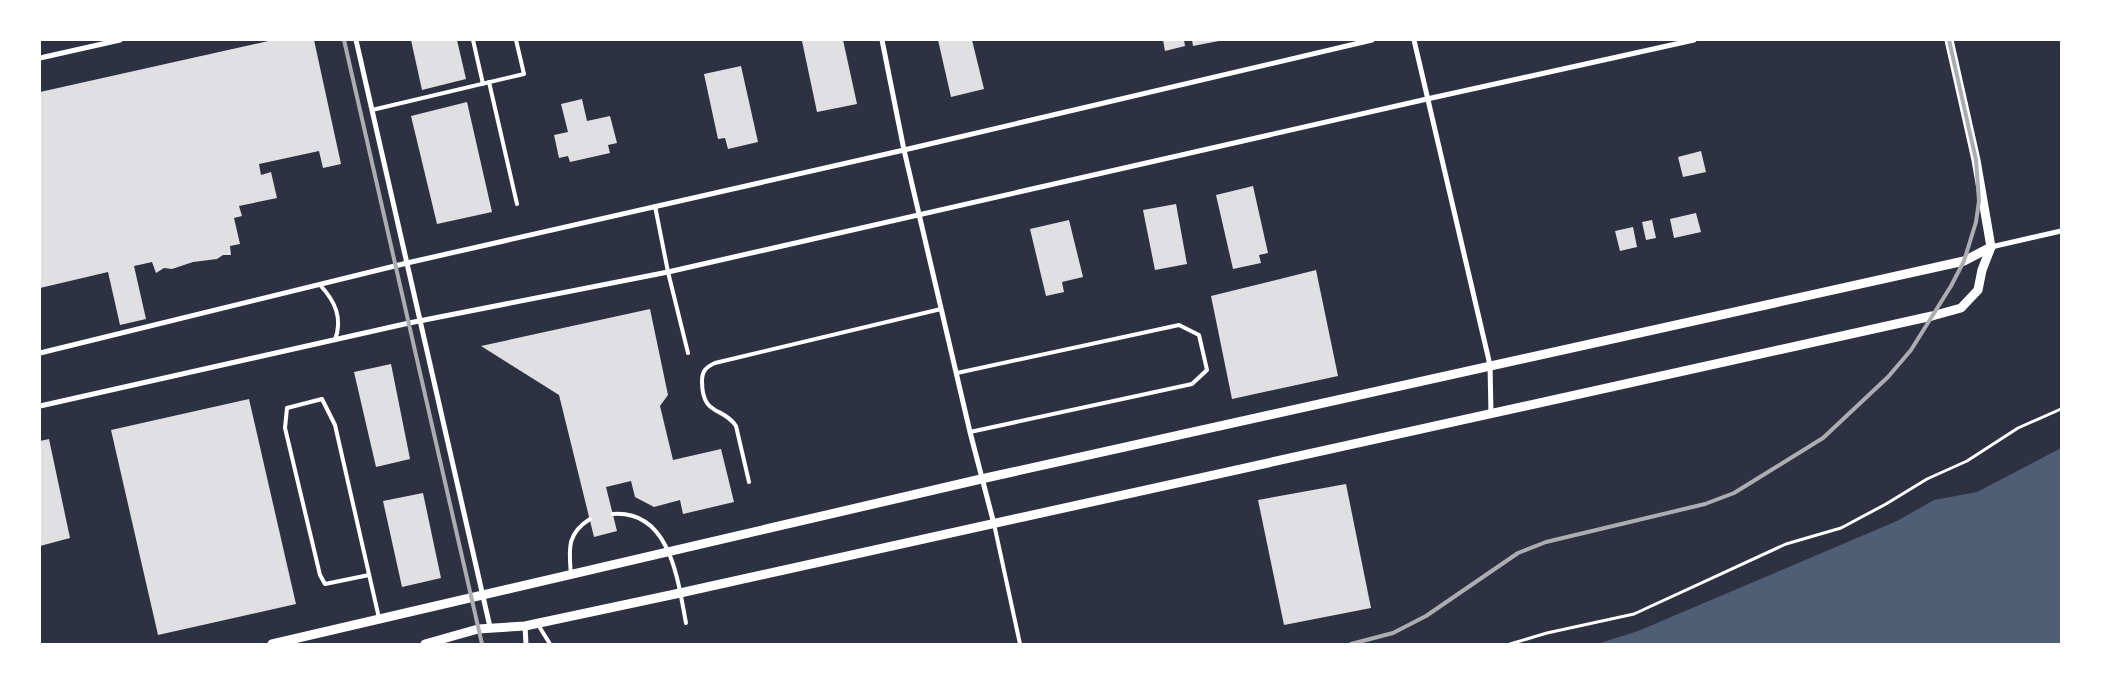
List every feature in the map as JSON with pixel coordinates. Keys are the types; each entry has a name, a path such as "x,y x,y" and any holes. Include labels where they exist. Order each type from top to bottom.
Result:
{"street":[{"path":"40,58 120,40"},
{"path":"356,40 490,627"},
{"path":"882,40 904,150 970,432 994,524"},
{"path":"40,353 407,263 904,150 1372,40"},
{"path":"1414,40 1490,365 1490,414"},
{"path":"40,406 420,321 668,272 1694,40"},
{"path":"425,644 490,627 525,626 680,593 1961,308 1978,290 1982,270 1991,247 1976,160 1950,40"},
{"path":"272,644 295,642 380,620 982,479 1964,260 1991,247 2061,231"},
{"path":"525,626 526,644"}],"lane":[{"path":"473,40 483,84"},
{"path":"372,110 524,74 516,40"},
{"path":"489,82 517,204"},
{"path":"656,206 668,272 688,353"},
{"path":"320,285 334,301 337,311 338,332 335,340"},
{"path":"749,482 736,426 732,420 716,412 707,404 702,389 702,376 707,366 941,309"},
{"path":"957,373 1179,325 1199,335 1207,370 1192,384 970,432"},
{"path":"369,575 325,584 320,576 285,428 287,408 322,399 335,426 380,620"},
{"path":"613,514 623,514 640,519 652,527 670,552 686,623"},
{"path":"571,575 568,549 572,536 581,525 590,519"},
{"path":"994,524 1020,644"},
{"path":"537,623 550,644"}],"path":[{"path":"1510,644 1547,633 1634,614 1786,544 1841,528 1926,479 1968,460 2018,428 2061,409"}],"water":[{"path":"2061,448 2061,644 1597,644 1638,631 1897,521 1934,500 1977,492"}],"building":[{"path":"273,40 314,40 341,164 323,168 319,151 259,164 261,175 271,172 277,198 239,206 242,216 234,218 240,244 230,246 231,255 193,262 172,269 164,268 156,273 152,262 134,266 146,319 120,325 108,272 40,288 40,92"},
{"path":"411,40 457,40 466,79 422,90"},
{"path":"843,40 857,104 817,112 802,41"},
{"path":"938,40 972,40 984,89 951,97"},
{"path":"1163,40 1184,40 1185,46 1165,51"},
{"path":"1192,40 1219,40 1219,41 1193,46"},
{"path":"741,66 758,142 728,149 725,138 718,139 704,74"},
{"path":"582,99 587,121 610,116 617,143 608,145 610,153 570,162 568,156 559,158 554,135 568,132 561,104"},
{"path":"467,102 492,212 437,224 411,116"},
{"path":"1701,151 1706,172 1683,177 1678,157"},
{"path":"1253,186 1268,253 1259,255 1261,263 1233,269 1216,195"},
{"path":"1176,204 1187,264 1155,270 1143,210"},
{"path":"1696,213 1701,232 1674,238 1670,219"},
{"path":"1069,220 1083,277 1062,282 1064,292 1046,296 1030,229"},
{"path":"1652,220 1656,238 1646,240 1642,222"},
{"path":"1633,227 1637,247 1620,251 1615,231"},
{"path":"1316,270 1338,376 1232,399 1211,296"},
{"path":"650,309 668,395 660,406 673,460 721,449 734,502 683,514 680,500 654,507 635,497 631,481 606,487 617,531 594,537 559,395 481,346"},
{"path":"391,364 410,459 376,467 354,372"},
{"path":"249,399 296,604 158,635 111,430"},
{"path":"49,439 70,538 40,546 40,441"},
{"path":"1346,484 1371,608 1284,625 1258,500"},
{"path":"423,493 441,578 402,587 383,501"}],"railway":[{"path":"344,40 482,644"},
{"path":"1351,644 1393,633 1426,616 1518,553 1546,542 1705,504 1734,493 1823,438 1888,377 1911,350 1951,286 1964,261 1976,222 1979,201 1976,160 1949,40"}]}
